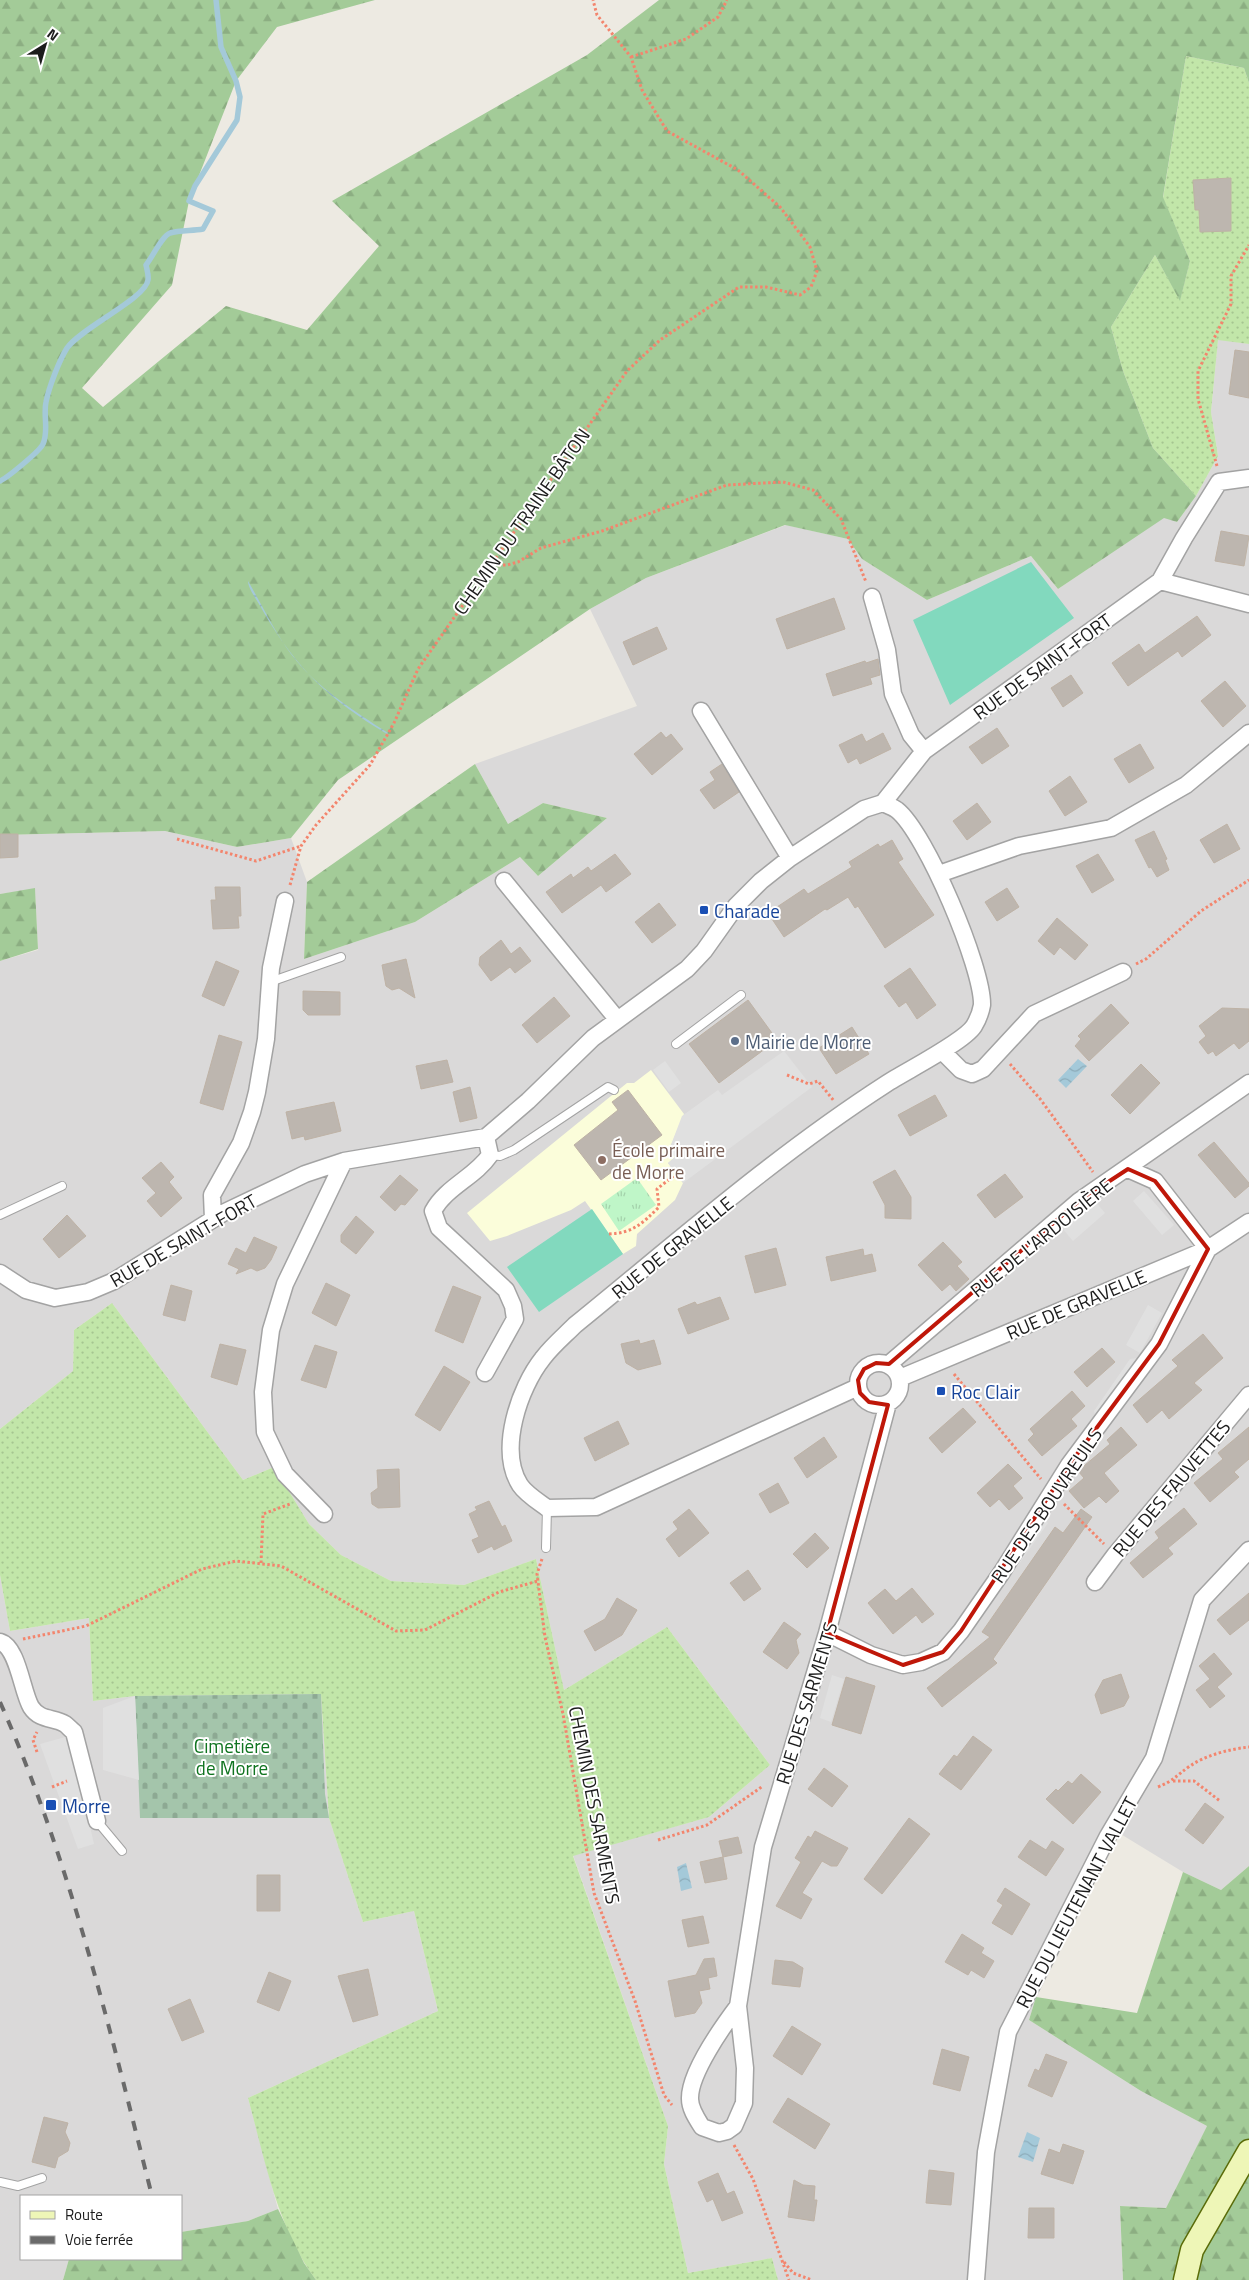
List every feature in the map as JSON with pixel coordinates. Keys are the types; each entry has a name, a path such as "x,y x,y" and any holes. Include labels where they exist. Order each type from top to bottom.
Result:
{"street":[{"path":"1249,478 1219,482 1160,581 1249,604"},
{"name":"RUE DE SAINT-FORT","path":"883,803 924,751 1160,581"},
{"path":"872,597 887,650 893,694 911,735 924,751"},
{"path":"701,710 790,858"},
{"path":"939,874 1019,846 1111,828 1186,786 1249,733"},
{"path":"486,1373 515,1319 513,1306 506,1290 439,1228 433,1211 439,1200 484,1163 490,1155 486,1137 617,1019 687,968 704,951 736,906 761,881 790,858 864,809 883,803"},
{"name":"RUE DE GRAVELLE","path":"547,1508 521,1486 511,1461 512,1434 524,1386 543,1358 575,1325 811,1136 850,1107 942,1050 973,1027 982,1006 978,974 939,874 908,822 896,810 883,803"},
{"path":"504,881 617,1019"},
{"path":"213,1219 212,1195 240,1143 252,1112 266,1039 271,968 285,901"},
{"path":"942,1050 961,1070 972,1074 983,1069 998,1050 1034,1014 1123,972"},
{"name":"RUE DE L'ARDOISIÈRE","path":"889,1364 1079,1201 1102,1184 1128,1169 1249,1083"},
{"name":"RUE DE SAINT-FORT","path":"0,1273 26,1290 55,1298 88,1292 114,1282 213,1219 305,1174 344,1161 486,1137"},
{"path":"324,1514 285,1474 265,1432 263,1392 271,1330 286,1284 344,1161"},
{"path":"1128,1169 1155,1181 1208,1249"},
{"name":"RUE DE GRAVELLE","path":"900,1378 1208,1249 1249,1222"},
{"name":"RUE DES BOUVREUILS","path":"828,1633 871,1655 903,1665 921,1662 943,1652 961,1631 1002,1572 1069,1465 1159,1344 1208,1249"},
{"path":"876,1363 889,1364 898,1372 900,1378 900,1390 888,1403 875,1404 861,1393 858,1380 864,1368 876,1363"},
{"path":"547,1508 596,1507 811,1410 861,1393"},
{"name":"RUE DES FAUVETTES","path":"1095,1582 1115,1555 1249,1394"},
{"name":"RUE DES SARMENTS","path":"738,2006 717,2033 698,2072 690,2098 694,2114 702,2127 719,2133 727,2131 734,2126 744,2103 745,2068 738,2006 763,1847 828,1633 888,1403"},
{"name":"RUE DU LIEUTENANT VALLET","path":"976,2280 986,2152 1008,2032 1108,1836 1154,1758 1202,1600 1249,1550"},
{"path":"2,1643 11,1652 32,1708 43,1718 65,1724 74,1732 97,1821"},
{"path":"1185,2280 1192,2250 1249,2151"}],"lane":[{"path":"270,982 341,957"},
{"path":"676,1044 741,995"},
{"path":"490,1155 500,1156 514,1150 608,1087 614,1090"},
{"path":"0,1215 62,1186"},
{"path":"546,1548 547,1508"},
{"path":"97,1821 122,1851"},
{"path":"0,2182 18,2186 42,2178"}],"path":[{"name":"CHEMIN DU TRAINE BÂTON","path":"285,901 301,846 316,825 370,766 394,723 418,669 627,371 660,340 739,287 766,287 800,295 811,287 817,272 810,247 780,208 738,170 667,131 642,90 631,57 597,16 593,0"},
{"path":"631,57 686,38 718,17 726,0"},
{"path":"1219,482 1215,457 1198,399 1198,371 1231,304 1231,276 1249,245"},
{"path":"492,565 507,565 518,562 541,548 602,531 728,485 784,482 813,490 841,519 872,597"},
{"path":"177,839 256,861 301,846"},
{"path":"1123,972 1146,958 1201,911 1249,880"},
{"path":"998,1050 1042,1100 1082,1159"},
{"path":"786,1075 809,1084 818,1081 835,1101"},
{"path":"609,1234 625,1233 640,1226 659,1207 657,1189 681,1170"},
{"path":"943,1360 1052,1492 1115,1555"},
{"path":"261,1563 263,1514 307,1498"},
{"name":"CHEMIN DES SARMENTS","path":"546,1548 537,1574 545,1637 563,1714 594,1893 635,2000 664,2095 675,2108"},
{"path":"2,1643 86,1626 202,1569 236,1561 281,1566 396,1631 425,1630 499,1592 538,1581"},
{"path":"33,1740 37,1752"},
{"path":"1173,1781 1191,1765 1229,1749 1249,1747"},
{"path":"658,1840 707,1825 786,1770"},
{"path":"52,1787 67,1781"},
{"path":"1132,1795 1173,1781 1194,1781 1220,1802"},
{"path":"719,2133 738,2148 753,2179 789,2280"},
{"path":"781,2258 793,2273 812,2280"}],"highlighted area":[{"path":"1128,1169 1155,1181 1208,1249 1159,1344 1069,1465 961,1631 943,1652 903,1665 827,1633 888,1405 869,1402 860,1393 858,1380 864,1369 876,1363 889,1364 1079,1201"}],"shaded area":[{"path":"1218,339 1249,344 1249,1866 1221,1890 1183,1872 1119,1833 1036,1997 1029,2020 1141,2091 1207,2126 1166,2208 1120,2206 1123,2280 778,2280 772,2258 688,2273 664,2164 668,2126 573,1855 709,1817 770,1765 667,1627 564,1690 536,1559 464,1585 391,1581 341,1555 309,1524 274,1467 243,1480 112,1303 74,1330 73,1371 0,1429 0,961 38,950 35,889 0,894 0,835 165,831 237,847 291,838 307,882 304,959 415,922 520,857 538,876 607,818 543,803 508,824 475,764 637,706 590,609 646,578 786,525 848,539 862,559 927,600 1031,556 1058,589 1164,517 1177,522 1196,496 1218,456 1211,412"},
{"path":"784,1051 812,1087 683,1183 668,1163 675,1157 669,1150 682,1116 718,1090 722,1095"},
{"path":"665,1061 681,1083 669,1092 653,1070"},
{"name":"École primaire de Morre","path":"651,1070 684,1114 669,1150 675,1157 668,1163 683,1183 675,1200 637,1234 636,1246 623,1254 585,1201 571,1210 490,1241 467,1213 627,1083 634,1083"},
{"path":"1144,1191 1174,1225 1162,1235 1133,1201"},
{"path":"1094,1200 1105,1213 1073,1241 1062,1228"},
{"path":"1148,1305 1162,1313 1140,1353 1126,1345"},
{"path":"1138,1358 1096,1419 1094,1411 1130,1359"},
{"path":"1042,1518 1048,1523 959,1649 936,1667 923,1672 916,1669 926,1665"},
{"path":"0,1575 10,1631 89,1618 93,1701 135,1696 321,1694 329,1818 363,1922 414,1911 438,2011 248,2098 278,2209 248,2221 182,2232 182,2195 20,2195 20,2260 69,2260 63,2280 0,2280"},
{"path":"832,1675 844,1679 831,1722 820,1718"},
{"path":"135,1696 139,1780 103,1770 103,1708"},
{"path":"69,1736 94,1844 78,1849 40,1744"}],"green space":[{"path":"0,0 375,0 277,27 236,81 189,201 172,285 82,388 103,407 226,306 307,330 379,246 332,201 587,55 659,0 1249,0 1249,83 1244,68 1186,56 1163,197 1190,261 1180,301 1155,255 1111,327 1123,371 1153,448 1196,496 1177,522 1164,518 1058,589 1031,556 927,600 862,559 848,539 785,525 646,578 590,609 338,780 291,838 237,847 165,831 0,835"},
{"path":"1186,56 1244,68 1249,83 1249,344 1218,340 1211,412 1218,456 1196,496 1153,448 1123,371 1111,327 1155,255 1180,300 1190,261 1163,198"},
{"path":"1031,562 1074,618 950,705 913,620"},
{"path":"475,764 508,824 543,803 607,818 538,876 520,857 415,922 304,959 307,882"},
{"path":"35,888 38,949 0,961 0,894"},
{"path":"637,1178 656,1205 619,1231 601,1204"},
{"path":"592,1209 623,1254 539,1312 507,1267"},
{"path":"112,1303 243,1480 274,1467 309,1524 341,1555 391,1581 464,1585 536,1559 564,1690 667,1627 770,1765 709,1817 573,1856 668,2126 664,2164 688,2273 772,2258 778,2280 316,2280 291,2238 282,2215 267,2169 248,2098 438,2011 414,1911 363,1922 329,1818 321,1694 135,1696 93,1701 89,1618 10,1631 0,1575 0,1429 73,1371 74,1330"},
{"name":"Cimetière de Morre","path":"321,1694 325,1794 329,1818 140,1818 135,1696"},
{"path":"1249,1866 1249,2280 1123,2280 1120,2206 1166,2208 1207,2126 1141,2091 1029,2020 1036,1997 1137,2013 1183,1872 1221,1890"},
{"path":"278,2209 304,2263 316,2280 63,2280 69,2260 182,2260 182,2232 248,2221"}],"water":[{"path":"248,581 268,618 281,639 254,596"},
{"path":"312,677 336,698 388,733 348,708 332,696"},
{"path":"1078,1059 1087,1066 1066,1088 1058,1080"},
{"path":"686,1863 692,1888 681,1891 677,1867"},
{"path":"1027,2132 1040,2138 1033,2162 1018,2157"}],"building":[{"path":"1231,178 1231,231 1200,232 1199,210 1195,210 1193,180"},
{"path":"1235,350 1249,352 1249,398 1229,394"},
{"path":"1221,531 1249,536 1244,566 1215,561"},
{"path":"834,598 845,629 787,649 776,619"},
{"path":"1197,616 1211,635 1182,657 1178,651 1128,686 1112,663 1139,644 1145,653"},
{"path":"657,627 667,649 633,665 623,642"},
{"path":"878,659 880,675 870,678 872,684 833,696 826,674 865,661 866,663"},
{"path":"1071,675 1083,693 1063,707 1051,688"},
{"path":"1225,681 1246,706 1223,727 1201,701"},
{"path":"997,728 1009,746 982,764 969,747"},
{"path":"661,732 666,738 671,734 683,749 652,775 634,754"},
{"path":"883,733 891,749 860,764 857,758 848,763 839,745 862,734 866,742"},
{"path":"1140,744 1154,768 1129,783 1114,759"},
{"path":"722,764 739,792 714,809 700,790 715,780 710,772"},
{"path":"1070,776 1087,802 1065,816 1049,791"},
{"path":"977,803 991,822 967,840 953,821"},
{"path":"1227,824 1240,849 1214,863 1200,840"},
{"path":"1154,831 1167,859 1165,860 1169,870 1157,877 1151,867 1149,868 1135,840"},
{"path":"0,834 18,834 18,857 0,858"},
{"path":"892,840 903,859 898,862 934,915 885,948 858,906 855,908 848,897 827,910 825,909 784,937 768,913 804,889 808,894 852,867 849,862 878,844 880,847"},
{"path":"615,854 631,874 606,892 601,885 562,913 546,892 571,874 573,878 588,867 591,871"},
{"path":"1098,854 1114,880 1092,893 1076,866"},
{"path":"215,887 240,887 241,916 238,916 239,928 213,929 211,900 216,900"},
{"path":"1007,888 1019,907 997,921 985,902"},
{"path":"659,903 676,925 652,943 635,922"},
{"path":"1057,918 1088,945 1075,960 1060,947 1054,955 1038,941"},
{"path":"501,940 511,954 520,947 531,961 515,973 510,967 491,981 479,965 480,957"},
{"path":"406,959 415,998 399,988 392,990 386,986 382,965"},
{"path":"216,961 239,971 224,1006 202,996"},
{"path":"910,968 936,1005 917,1019 906,1002 899,1007 884,986"},
{"path":"303,991 340,992 340,1015 308,1015 303,1010"},
{"path":"554,997 570,1016 537,1043 522,1025"},
{"name":"Mairie de Morre","path":"748,1000 777,1040 719,1083 689,1044"},
{"path":"1111,1004 1129,1023 1089,1061 1075,1046 1081,1039 1078,1036"},
{"path":"1222,1008 1249,1009 1249,1041 1239,1049 1234,1043 1216,1056 1213,1051 1208,1054 1199,1042 1206,1036 1199,1026"},
{"path":"852,1027 869,1054 836,1074 819,1048"},
{"path":"219,1035 242,1042 223,1110 200,1103"},
{"path":"447,1060 453,1082 421,1089 416,1066"},
{"path":"1141,1064 1160,1083 1130,1114 1111,1095"},
{"path":"470,1087 477,1118 460,1122 453,1092"},
{"path":"628,1090 662,1135 601,1180 574,1145 618,1110 612,1102"},
{"path":"935,1095 947,1116 910,1136 898,1115"},
{"path":"334,1102 341,1131 305,1140 304,1136 292,1139 286,1112"},
{"path":"1214,1142 1249,1183 1249,1186 1235,1198 1198,1155"},
{"path":"161,1162 174,1177 169,1182 182,1198 161,1217 147,1201 156,1193 142,1178"},
{"path":"895,1170 911,1197 911,1219 885,1218 885,1205 873,1182"},
{"path":"1005,1174 1023,1197 995,1218 977,1195"},
{"path":"400,1175 418,1190 405,1205 401,1204 395,1211 380,1197"},
{"path":"67,1215 86,1236 59,1258 43,1239"},
{"path":"356,1216 374,1232 356,1254 341,1242 341,1235"},
{"path":"254,1237 277,1247 271,1260 265,1268 257,1271 251,1268 236,1274 239,1269 228,1264 236,1248 246,1253"},
{"path":"943,1242 962,1262 957,1266 969,1279 956,1291 950,1284 942,1291 918,1265"},
{"path":"776,1248 786,1285 755,1293 745,1256"},
{"path":"863,1249 864,1256 872,1254 876,1271 831,1281 826,1257"},
{"path":"326,1283 350,1295 336,1326 312,1313"},
{"path":"171,1285 192,1291 185,1321 163,1315"},
{"path":"453,1286 481,1297 463,1343 435,1331"},
{"path":"720,1297 729,1319 688,1334 678,1309 695,1302 697,1305"},
{"path":"1203,1334 1223,1358 1194,1383 1202,1390 1169,1419 1162,1410 1147,1423 1133,1405 1178,1366 1172,1360"},
{"path":"639,1340 640,1344 654,1340 661,1364 638,1370 626,1363 621,1344"},
{"path":"220,1344 246,1350 237,1385 211,1377"},
{"path":"315,1345 337,1352 326,1388 301,1380"},
{"path":"1102,1348 1115,1362 1087,1387 1074,1372"},
{"path":"444,1366 470,1382 440,1431 415,1415"},
{"path":"1072,1391 1085,1406 1071,1419 1077,1426 1042,1456 1028,1440 1034,1434 1030,1429"},
{"path":"963,1408 976,1422 942,1453 929,1438"},
{"path":"618,1421 629,1444 595,1461 584,1438"},
{"path":"1121,1427 1137,1445 1104,1473 1119,1491 1106,1503 1099,1496 1084,1508 1069,1491 1084,1478 1078,1471 1110,1444 1107,1440"},
{"path":"1249,1427 1249,1459 1234,1472 1239,1477 1210,1502 1194,1483 1223,1459 1218,1453"},
{"path":"824,1437 837,1457 807,1478 794,1458"},
{"path":"1008,1464 1022,1478 1013,1486 1023,1498 1009,1510 999,1499 990,1507 977,1493"},
{"path":"399,1469 400,1507 378,1508 372,1504 371,1493 378,1488 377,1470"},
{"path":"778,1483 789,1503 770,1513 759,1494"},
{"path":"489,1501 502,1527 505,1525 512,1541 494,1550 492,1546 478,1553 472,1540 479,1537 469,1514 477,1510 475,1507"},
{"path":"1184,1508 1197,1524 1168,1548 1173,1554 1143,1578 1130,1563 1159,1538 1155,1532"},
{"path":"689,1509 709,1533 679,1557 666,1539 678,1529 673,1522"},
{"path":"1081,1509 1092,1517 993,1659 997,1663 942,1707 927,1688 990,1637 982,1632 1055,1527 1063,1533"},
{"path":"815,1533 829,1548 807,1568 793,1554"},
{"path":"748,1570 761,1589 744,1601 730,1583"},
{"path":"912,1588 934,1614 922,1623 916,1615 893,1634 868,1603 885,1589 896,1601"},
{"path":"1249,1593 1249,1620 1230,1635 1217,1620"},
{"path":"617,1598 637,1610 622,1635 595,1651 584,1631 605,1619"},
{"path":"784,1622 801,1634 796,1640 799,1653 787,1669 763,1652"},
{"path":"1214,1653 1232,1674 1217,1687 1225,1696 1210,1708 1196,1690 1210,1679 1199,1666"},
{"path":"1121,1674 1129,1697 1124,1706 1101,1714 1095,1695 1103,1680"},
{"path":"846,1677 875,1686 861,1734 832,1725"},
{"path":"973,1736 992,1750 961,1790 939,1774 954,1755 957,1757"},
{"path":"824,1768 848,1786 832,1807 808,1789"},
{"path":"1081,1774 1101,1792 1073,1824 1046,1799 1068,1781 1072,1784"},
{"path":"1205,1803 1224,1817 1203,1844 1185,1830"},
{"path":"909,1818 930,1834 882,1894 864,1879"},
{"path":"815,1831 848,1848 837,1866 831,1866 822,1861 802,1893 812,1899 801,1919 776,1906 801,1862 795,1858 808,1836 811,1838"},
{"path":"738,1837 742,1853 723,1857 719,1841"},
{"path":"1030,1840 1046,1850 1052,1841 1064,1849 1046,1876 1018,1857"},
{"path":"723,1857 727,1879 705,1883 700,1862"},
{"path":"257,1875 280,1875 280,1911 257,1911"},
{"path":"1005,1888 1030,1904 1012,1935 992,1923 1003,1905 997,1901"},
{"path":"703,1916 709,1943 688,1947 682,1920"},
{"path":"962,1934 984,1948 981,1953 994,1961 984,1978 971,1970 968,1975 945,1962"},
{"path":"714,1958 717,1976 708,1978 710,1989 699,1991 702,2003 695,2013 675,2017 668,1981 696,1975 704,1959"},
{"path":"775,1960 793,1962 803,1968 800,1987 772,1984"},
{"path":"368,1969 378,2015 353,2022 338,1976"},
{"path":"269,1972 291,1981 279,2011 257,2002"},
{"path":"190,1999 204,2032 182,2041 168,2009"},
{"path":"792,2026 821,2044 802,2075 773,2056"},
{"path":"942,2049 969,2057 960,2091 933,2084"},
{"path":"1046,2054 1067,2062 1052,2097 1028,2086 1035,2069 1039,2071"},
{"path":"788,2098 830,2124 815,2149 773,2122"},
{"path":"44,2117 68,2123 65,2132 70,2143 68,2151 58,2157 55,2168 32,2162"},
{"path":"1063,2144 1084,2151 1073,2184 1041,2174 1049,2149 1060,2153"},
{"path":"929,2170 954,2173 951,2205 926,2203"},
{"path":"718,2173 727,2194 734,2191 743,2213 722,2221 713,2199 707,2202 698,2182"},
{"path":"794,2180 803,2185 815,2186 814,2200 817,2200 814,2221 788,2217"},
{"path":"1029,2208 1054,2208 1054,2238 1028,2238"}],"waterway":[{"path":"0,481 23,464 43,444 46,434 45,407 47,396 67,348 85,331 125,304 145,287 148,280 146,265 167,235 174,232 203,229 213,211 189,201 195,186 237,120 240,97 236,81 221,47 216,0"}],"railway":[{"path":"0,1702 25,1762 68,1884 104,2008 152,2195"}],"place":[{"name":"Charade","path":"704,910"},
{"name":"Mairie de Morre","path":"735,1041"},
{"name":"École primaire de Morre","path":"602,1160"},
{"name":"Roc Clair","path":"941,1391"},
{"name":"Morre","path":"51,1805"}]}
